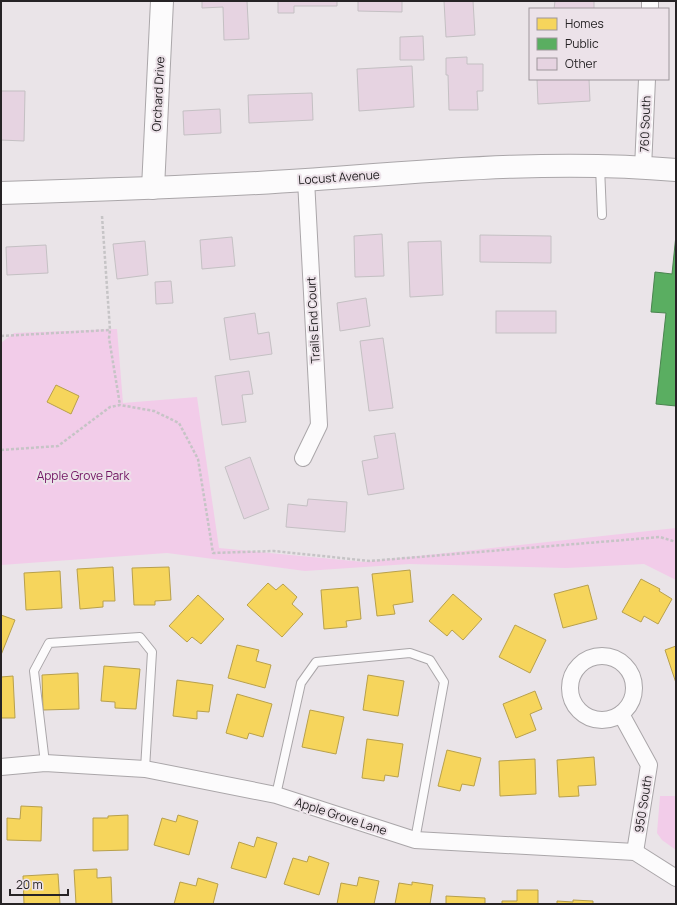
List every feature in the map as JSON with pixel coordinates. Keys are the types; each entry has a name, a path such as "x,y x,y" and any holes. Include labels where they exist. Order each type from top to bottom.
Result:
{"street":[{"name":"Orchard Drive","path":"154,188 162,1"},
{"name":"760 South","path":"643,168 647,80"},
{"name":"Locust Avenue","path":"1,194 200,187 479,168 600,166 676,170"},
{"name":"Trails End Court","path":"303,458 319,425 306,180"},
{"name":"950 South","path":"621,714 649,765 635,852"},
{"name":"Apple Grove Lane","path":"1,766 45,763 145,769 276,795 415,840 635,852 676,878"}],"lane":[{"path":"600,166 602,215"},
{"path":"45,763 34,670 49,643 140,637 152,652 145,769"},
{"path":"276,795 301,683 316,662 410,653 430,660 444,682 415,840"}],"path":[{"path":"102,216 110,330 108,338 120,405"},
{"path":"1,336 110,330"},
{"path":"1,450 58,446 110,407 120,405 154,411 179,423 198,459 213,553 274,551 370,561 660,537 676,542"}],"green space":[{"name":"Apple Grove Park","path":"117,329 123,403 197,397 219,548 364,562 676,528 676,580 644,564 566,568 409,564 305,571 167,553 1,565 1,343 14,333"},
{"path":"660,796 676,796 676,850 662,840 657,833"}],"building: Homes":[{"path":"56,385 79,396 71,414 47,402"},
{"path":"113,567 115,601 103,601 103,607 80,609 77,569"},
{"path":"169,567 171,600 155,601 155,605 134,605 132,568"},
{"path":"410,570 413,602 393,605 395,614 377,616 372,574"},
{"path":"60,571 62,608 26,610 24,573"},
{"path":"641,579 660,589 659,591 672,599 658,624 644,616 641,622 622,612"},
{"path":"268,583 276,590 283,584 297,597 292,604 303,614 282,637 247,605"},
{"path":"588,585 597,619 563,628 554,594"},
{"path":"358,587 361,619 346,621 347,627 324,629 321,590"},
{"path":"453,594 482,619 463,640 452,630 447,636 429,621"},
{"path":"198,595 224,619 201,644 192,637 187,642 169,626"},
{"path":"1,615 15,620 1,655"},
{"path":"515,625 546,640 530,673 499,657"},
{"path":"237,645 259,650 256,661 271,665 265,688 228,678"},
{"path":"676,646 676,683 665,650"},
{"path":"104,666 140,669 136,709 115,708 115,702 101,701"},
{"path":"78,673 79,709 43,710 42,675"},
{"path":"368,675 404,681 398,716 363,710"},
{"path":"13,676 15,718 1,718 1,677"},
{"path":"177,680 213,685 209,712 197,711 197,719 173,716"},
{"path":"535,691 542,709 530,714 536,730 516,738 503,704"},
{"path":"237,694 272,704 263,737 249,733 247,739 226,733"},
{"path":"310,710 344,717 336,754 302,747"},
{"path":"367,739 403,744 398,777 385,775 384,781 362,778"},
{"path":"447,750 481,758 474,786 462,784 460,791 438,786"},
{"path":"594,757 596,785 578,786 579,796 559,797 557,760"},
{"path":"535,759 536,794 500,796 499,761"},
{"path":"21,806 42,807 41,841 7,840 7,818 20,819"},
{"path":"128,815 128,850 93,851 93,818 108,818 108,816"},
{"path":"178,815 198,821 189,855 154,845 162,818 176,822"},
{"path":"257,837 277,843 266,878 231,868 239,842 254,847"},
{"path":"309,856 329,863 319,895 284,884 293,858 307,862"},
{"path":"97,869 97,878 111,877 112,904 76,904 74,870"},
{"path":"58,874 60,904 24,904 23,876"},
{"path":"359,877 379,881 374,904 337,904 341,883 357,886"},
{"path":"198,878 218,884 213,904 174,904 180,882 196,886"},
{"path":"412,882 433,885 430,904 395,904 399,883 412,885"},
{"path":"517,890 538,890 538,904 502,904 502,901 517,901"},
{"path":"446,896 485,898 485,904 446,904"},
{"path":"573,900 593,901 593,904 557,904 557,901 573,902"}],"building: Public":[{"path":"676,235 676,406 656,404 666,313 651,312 655,272 672,274"}],"building: Other":[{"path":"202,1 247,1 249,39 224,40 223,7 202,8"},
{"path":"278,1 337,1 337,6 294,6 294,13 278,13"},
{"path":"358,1 402,1 402,12 358,11"},
{"path":"444,1 473,1 475,35 446,37"},
{"path":"555,1 594,1 594,8 554,8"},
{"path":"423,36 424,60 400,60 400,37"},
{"path":"467,57 467,64 483,64 483,91 477,91 478,110 449,110 446,58"},
{"path":"412,66 414,107 359,111 357,69"},
{"path":"537,80 589,80 590,101 538,104"},
{"path":"1,91 25,91 24,141 1,140"},
{"path":"312,93 313,120 249,123 248,95"},
{"path":"220,109 221,133 184,135 183,111"},
{"path":"382,234 384,276 355,277 354,236"},
{"path":"480,235 551,236 551,263 480,262"},
{"path":"232,237 235,266 202,269 200,240"},
{"path":"145,241 148,275 117,279 113,244"},
{"path":"441,241 443,295 410,297 408,242"},
{"path":"46,245 48,273 7,275 6,247"},
{"path":"171,281 173,303 156,304 155,282"},
{"path":"366,298 370,326 340,331 337,303"},
{"path":"496,311 556,311 556,333 496,333"},
{"path":"255,313 258,334 269,332 272,354 230,360 224,318"},
{"path":"383,338 393,408 369,411 360,341"},
{"path":"249,371 253,394 242,395 246,422 222,425 215,376"},
{"path":"395,433 404,489 368,495 362,461 378,458 374,436"},
{"path":"250,457 269,509 244,519 225,467"},
{"path":"308,499 347,502 345,532 286,527 288,504 307,506"}]}
